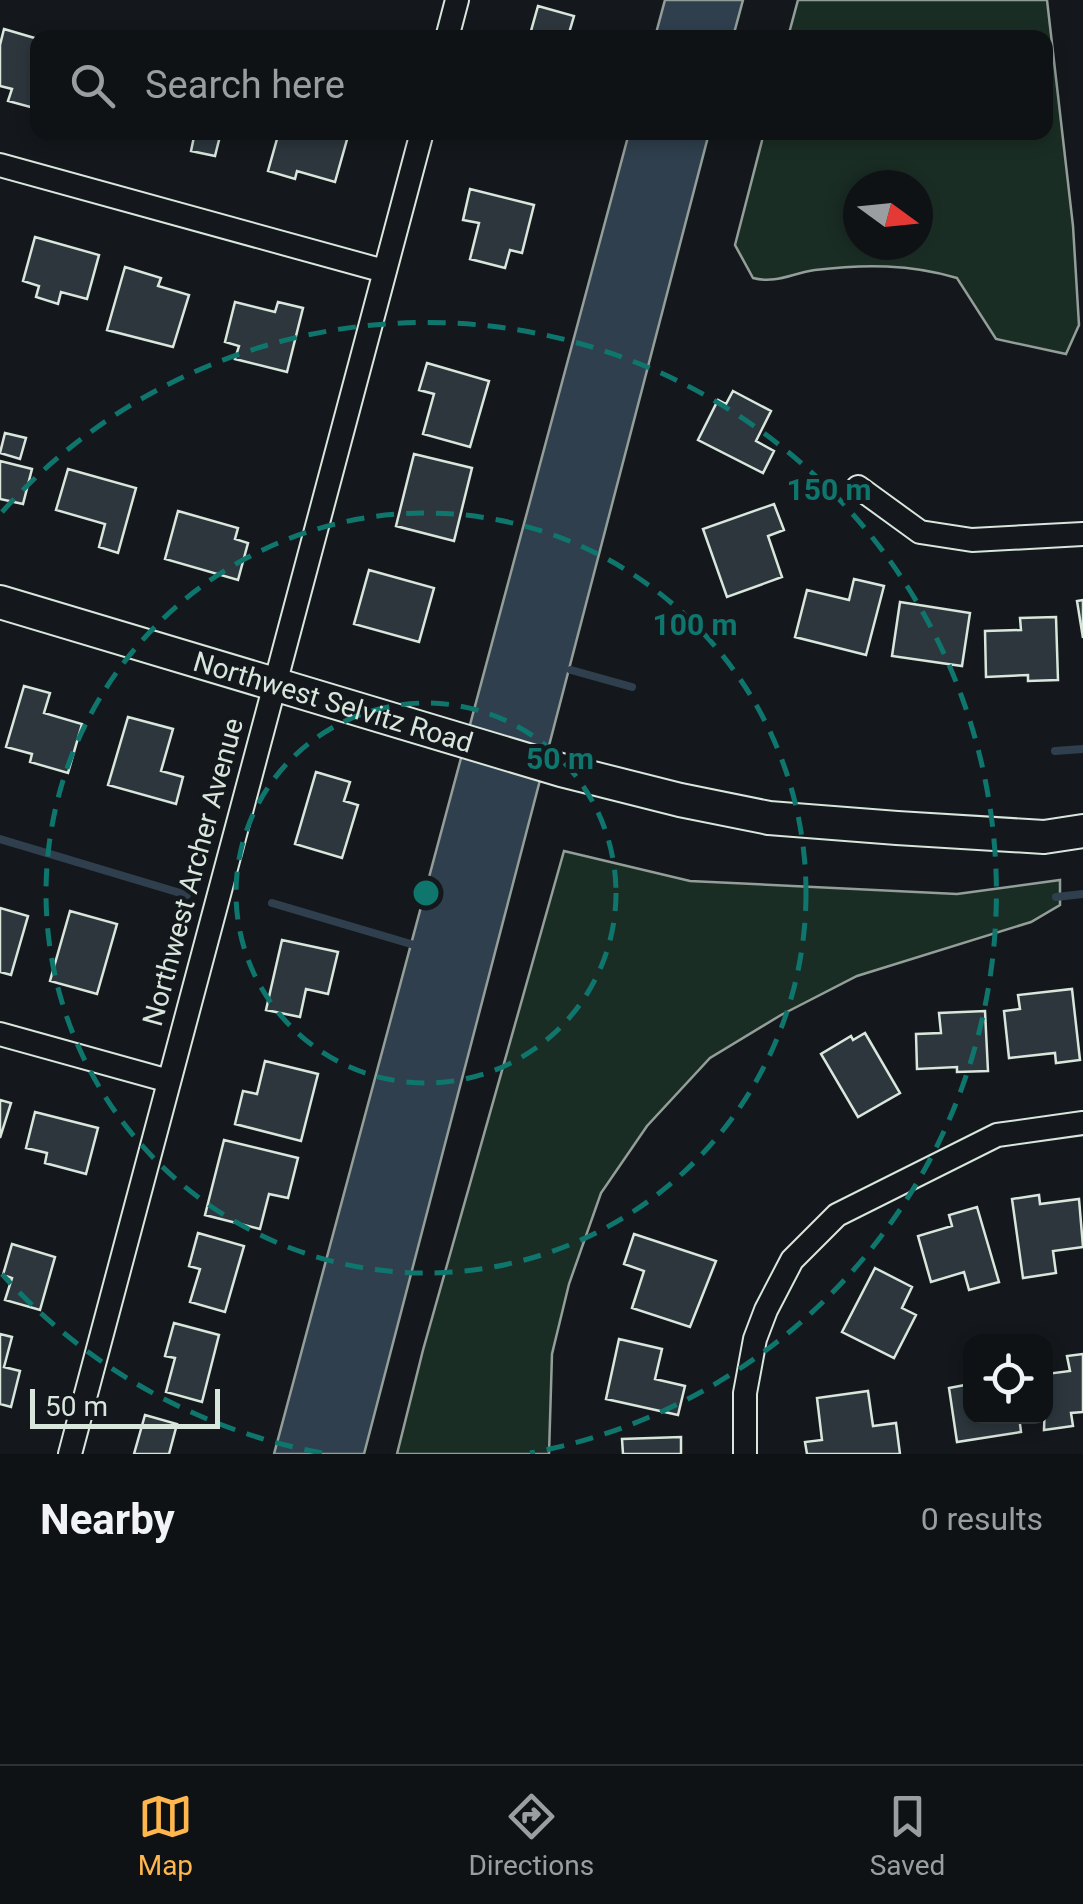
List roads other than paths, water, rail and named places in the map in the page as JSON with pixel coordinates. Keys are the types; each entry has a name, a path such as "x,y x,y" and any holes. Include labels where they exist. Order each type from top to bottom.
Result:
{"street":[{"path":"449,30 457,0"},
{"name":"Northwest Archer Avenue","path":"70,1454 420,140"},
{"path":"0,165 384,271"},
{"path":"858,487 920,532 972,540 1083,534"},
{"name":"Northwest Selvitz Road","path":"0,602 561,770 769,818 1044,837 1083,832"},
{"path":"0,1034 169,1080"},
{"path":"746,1454 745,1393 756,1338 792,1260 837,1216 998,1136 1083,1123"}],"water":[{"path":"665,0 743,0 735,30 657,30"},
{"path":"627,140 707,140 364,1454 274,1454"}],"waterway":[{"path":"571,670 632,687"},
{"path":"1055,751 1083,749"},
{"path":"0,839 187,895"},
{"path":"1056,897 1083,894"},
{"path":"272,903 421,947"}]}
